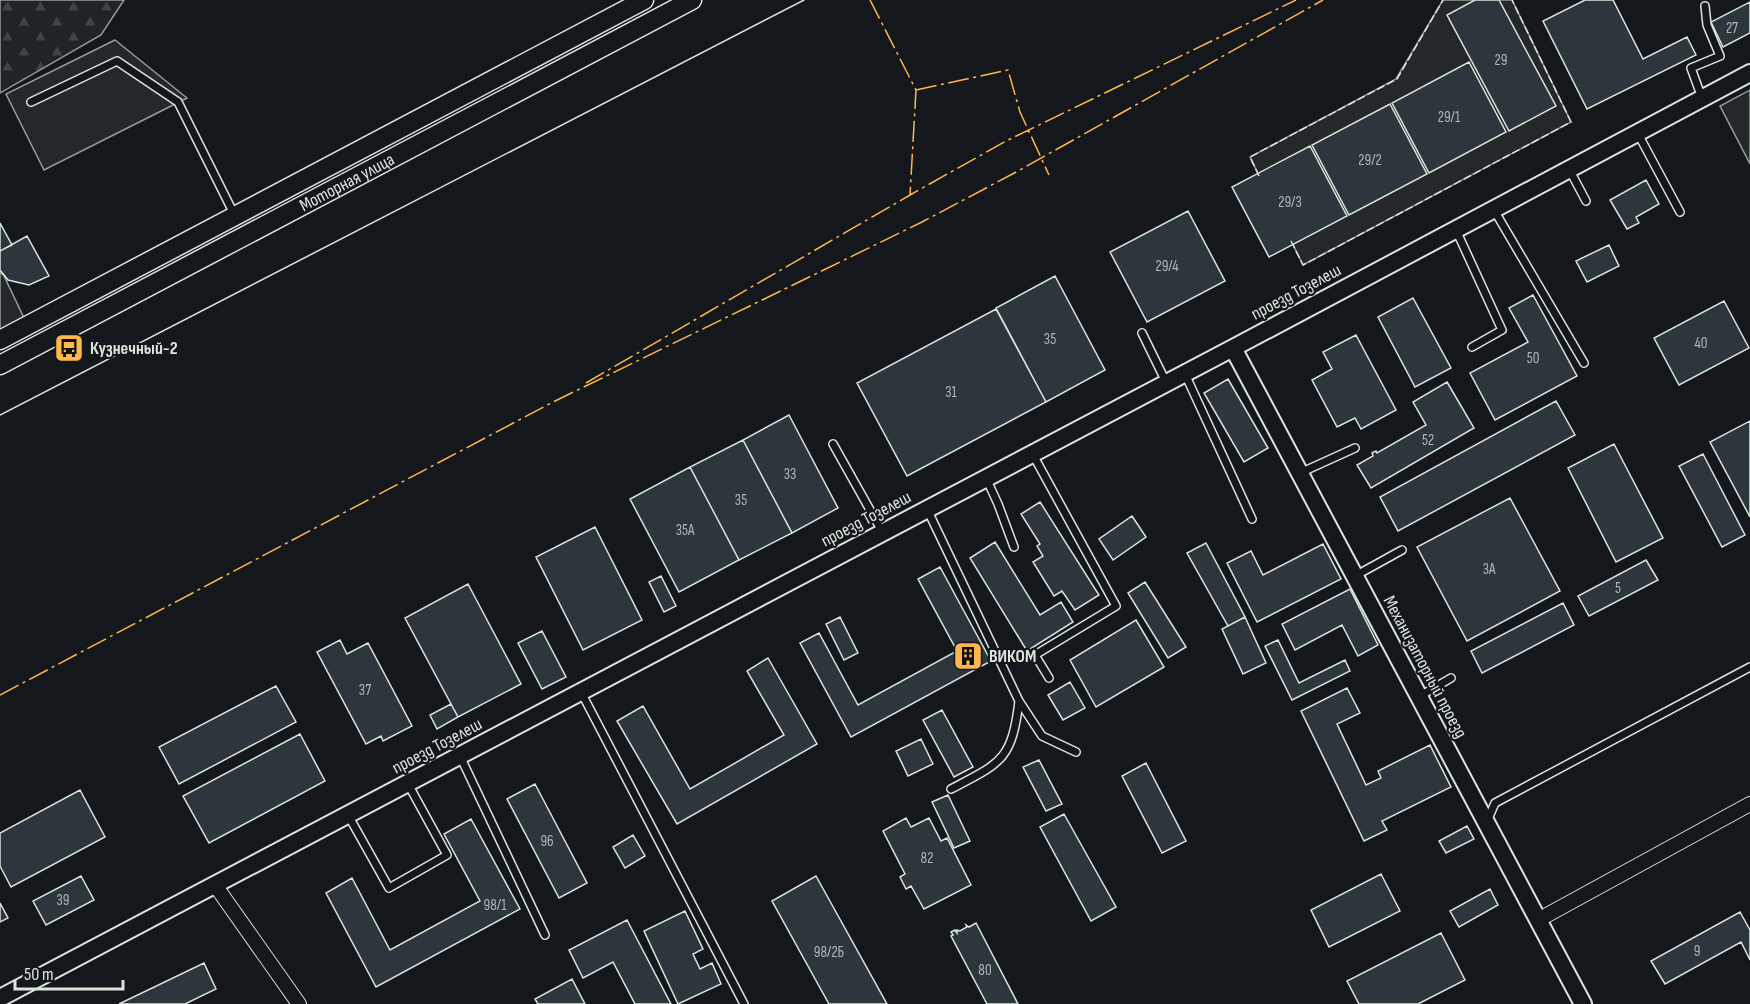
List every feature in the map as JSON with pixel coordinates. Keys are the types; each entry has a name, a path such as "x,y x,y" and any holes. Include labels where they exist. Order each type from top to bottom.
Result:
{"main road":[{"name":"Моторная улица","path":"0,340 644,0"},
{"name":"Моторная улица","path":"0,365 692,0"},
{"path":"538,56 549,75"}],"street":[{"name":"проезд Тозелеш","path":"0,998 1185,374 1750,73"},
{"name":"Механизаторный проезд","path":"1233,348 1583,1004"},
{"path":"1538,920 1750,804"},
{"path":"215,885 299,1004"}],"lane":[{"path":"1702,98 1691,68 1720,56 1707,25 1705,6"},
{"path":"31,102 117,61 178,102 235,216"},
{"path":"1637,132 1680,212"},
{"path":"1569,169 1586,201"},
{"path":"1493,209 1584,363"},
{"path":"1456,229 1502,330 1472,347"},
{"path":"1142,333 1166,383"},
{"path":"1185,374 1252,519"},
{"path":"833,444 883,533"},
{"path":"1300,473 1355,448"},
{"path":"1032,453 1116,606 1035,655 1049,678"},
{"path":"986,478 1014,547"},
{"path":"927,509 1019,701 1042,736 1076,752"},
{"path":"1355,576 1402,550"},
{"path":"1486,823 1495,803 1750,668"},
{"path":"1419,696 1451,678"},
{"path":"581,692 744,1004"},
{"path":"951,789 992,768 1008,750 1017,719 1019,701"},
{"path":"460,756 545,934"},
{"path":"348,815 389,888 447,855 408,783"}],"green space":[{"path":"0,0 124,0 101,35 0,93"}],"shaded area":[{"path":"1443,0 1512,0 1571,122 1303,265 1250,157 1396,79"},
{"path":"115,40 187,98 44,170 6,94"},
{"path":"1750,90 1750,164 1720,106"},
{"path":"0,272 24,318 0,330"}],"building":[{"path":"1475,0 1499,0 1556,106 1509,131 1447,15"},
{"path":"1585,0 1613,0 1643,59 1687,37 1696,55 1587,109 1543,21"},
{"path":"1750,2 1750,33 1723,47 1711,22"},
{"path":"1469,62 1506,132 1429,173 1392,103"},
{"path":"1390,104 1427,174 1349,215 1312,145"},
{"path":"1310,146 1347,216 1269,257 1232,187"},
{"path":"1646,180 1659,204 1636,217 1639,223 1627,229 1610,200"},
{"path":"1188,211 1225,281 1147,322 1110,252"},
{"path":"0,223 12,245 0,251"},
{"path":"27,236 49,276 29,285 8,280 0,270 0,251"},
{"path":"1609,245 1619,266 1587,282 1576,261"},
{"path":"1055,276 1105,370 1046,402 996,308"},
{"path":"1533,295 1577,376 1495,420 1470,373 1528,342 1509,308"},
{"path":"1413,298 1451,368 1415,387 1378,317"},
{"path":"1724,301 1749,348 1679,385 1654,338"},
{"path":"996,309 1046,402 907,476 857,383"},
{"path":"1356,335 1396,410 1361,429 1355,418 1337,427 1312,380 1332,369 1323,352"},
{"path":"1228,379 1268,448 1244,462 1204,393"},
{"path":"1447,382 1474,428 1371,488 1357,465 1373,456 1372,453 1376,451 1377,453 1426,425 1413,402"},
{"path":"1556,401 1575,435 1398,531 1380,497"},
{"path":"789,415 838,508 792,533 743,440"},
{"path":"1750,421 1750,517 1710,442"},
{"path":"743,440 792,533 739,560 690,467"},
{"path":"1614,444 1663,538 1616,562 1568,468"},
{"path":"1703,454 1745,535 1722,547 1679,466"},
{"path":"690,467 739,560 679,592 630,499"},
{"path":"1510,498 1560,591 1467,641 1417,547"},
{"path":"1040,502 1099,595 1075,610 1062,591 1054,596 1033,562 1043,556 1037,546 1040,544 1021,514"},
{"path":"1132,516 1146,537 1113,560 1099,539"},
{"path":"595,527 642,620 583,650 536,557"},
{"path":"995,542 1040,615 1061,602 1073,622 1027,651 970,558"},
{"path":"1206,543 1245,617 1228,626 1187,553"},
{"path":"1323,544 1341,579 1257,622 1227,563 1251,551 1263,575"},
{"path":"1646,560 1658,580 1589,616 1578,596"},
{"name":"ВИКОМ","path":"940,567 991,661 851,737 800,643 819,633 858,705 957,651 918,579"},
{"path":"661,576 676,606 664,612 649,582"},
{"path":"1145,582 1186,647 1168,658 1128,593"},
{"path":"468,584 521,684 458,717 405,618"},
{"path":"1350,589 1378,645 1358,656 1342,625 1295,650 1282,624"},
{"path":"1563,603 1574,625 1482,673 1471,651"},
{"path":"840,617 858,653 844,660 826,624"},
{"path":"1245,617 1266,663 1243,674 1222,629"},
{"path":"1136,620 1164,667 1096,707 1070,660"},
{"path":"542,631 566,677 542,689 518,643"},
{"path":"340,640 347,654 368,643 412,726 383,741 381,736 366,744 317,652"},
{"path":"1278,640 1299,683 1345,660 1350,671 1292,700 1265,646"},
{"path":"768,658 817,744 677,824 617,721 643,706 690,789 784,735 747,671"},
{"path":"1070,682 1085,708 1063,720 1048,695"},
{"path":"276,686 296,722 179,784 159,747"},
{"path":"1347,688 1360,713 1337,724 1366,785 1381,778 1378,771 1430,745 1451,787 1382,821 1387,830 1364,841 1301,711"},
{"path":"451,704 458,717 437,729 430,715"},
{"path":"942,710 973,767 954,777 923,720"},
{"path":"300,734 325,781 209,843 183,796"},
{"path":"921,739 933,764 908,776 896,751"},
{"path":"1039,760 1062,804 1046,811 1023,767"},
{"path":"1146,763 1186,841 1162,853 1122,776"},
{"path":"535,784 587,883 559,898 507,799"},
{"path":"80,790 105,837 11,887 0,866 0,833"},
{"path":"948,795 970,841 954,848 932,802"},
{"path":"1064,814 1116,907 1091,921 1040,827"},
{"path":"906,818 911,827 929,818 941,841 947,838 971,885 924,909 911,886 906,889 900,877 905,874 883,831"},
{"path":"471,819 520,909 376,987 326,893 352,878 390,950 480,901 444,834"},
{"path":"1467,826 1474,839 1446,853 1439,841"},
{"path":"633,835 645,856 625,868 613,847"},
{"path":"1381,874 1400,911 1329,947 1311,910"},
{"path":"81,876 94,900 46,925 33,901"},
{"path":"816,876 887,1004 829,1004 772,901"},
{"path":"1490,889 1498,905 1459,927 1450,911"},
{"path":"0,903 8,918 0,922"},
{"path":"685,911 703,949 693,954 700,969 712,963 721,984 678,1004 644,931"},
{"path":"1740,912 1750,930 1750,960 1741,942 1665,984 1651,961"},
{"path":"627,920 671,1004 635,1004 613,962 583,978 569,950"},
{"path":"976,923 1018,1004 987,1004 951,936 953,935 951,932 955,930 957,933 957,930 960,931 967,927 966,925 969,927"},
{"path":"1441,933 1465,980 1418,1004 1359,1004 1347,981"},
{"path":"204,963 216,989 185,1004 119,1004"},
{"path":"572,979 585,1004 538,1004 535,999"}],"tram line":[{"path":"0,415 804,0"}],"fence":[{"path":"1259,176 1250,157 1397,79 1443,0"},
{"path":"1291,241 1303,265 1571,122 1512,0"}],"power":[{"path":"870,0 916,90 910,195"},
{"path":"586,383 1006,141 1296,0"},
{"path":"0,695 553,402 922,222 1018,171 1323,0"},
{"path":"916,90 1008,70 1020,112 1049,175"}],"place":[{"name":"Кузнечный-2","path":"69,348"},
{"name":"ВИКОМ","path":"968,656"}]}
